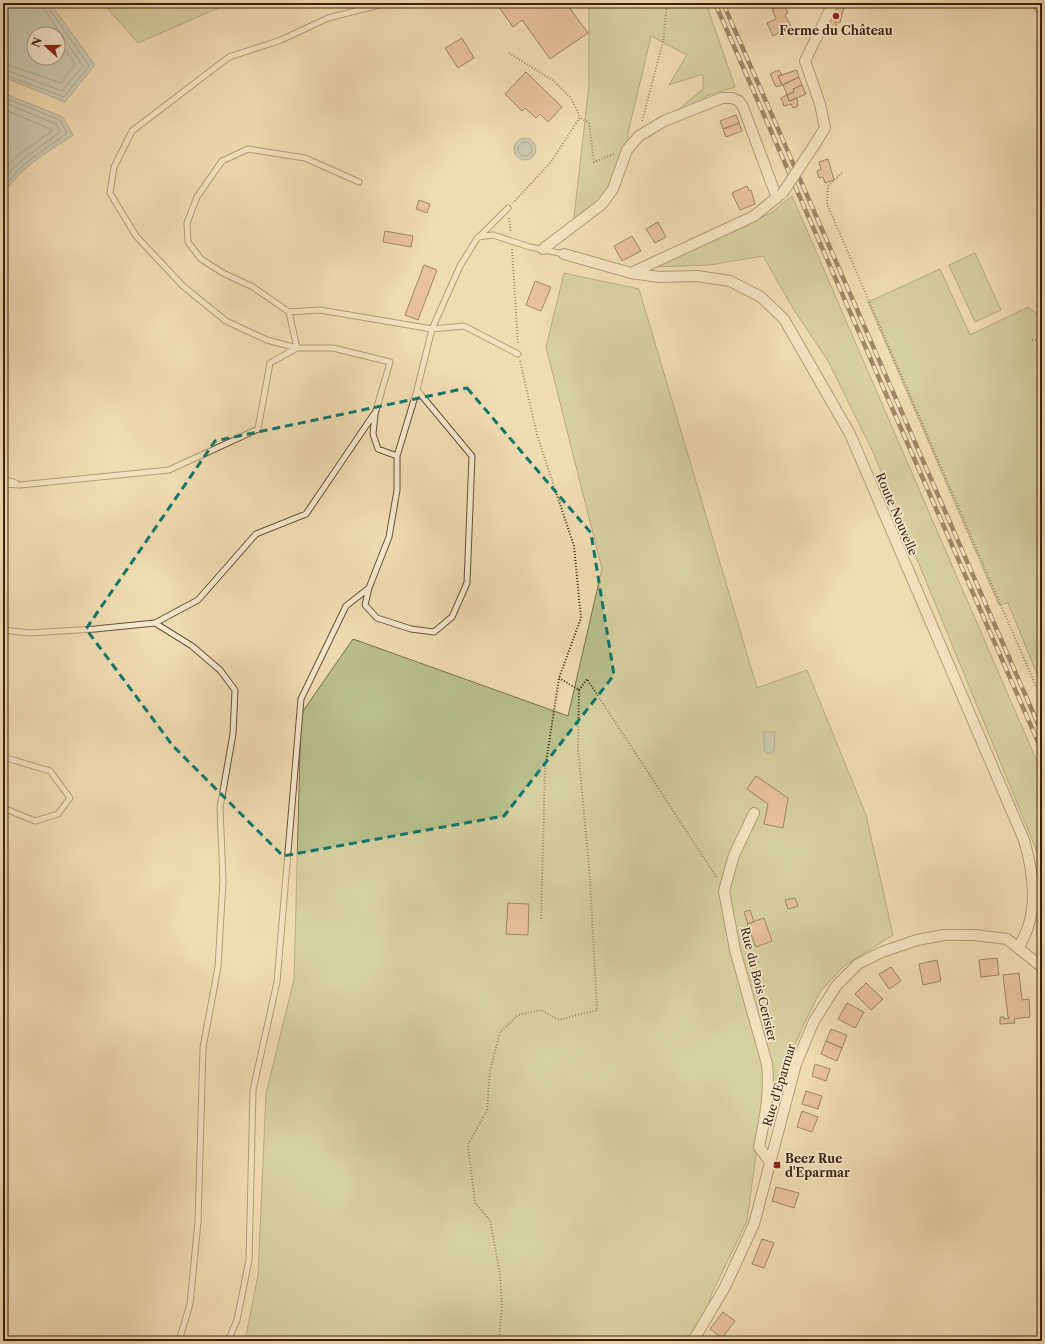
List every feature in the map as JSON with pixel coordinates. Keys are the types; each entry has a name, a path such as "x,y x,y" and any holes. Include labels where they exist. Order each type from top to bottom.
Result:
{"main road":[{"path":"1040,3 1042,7"}],"street":[{"path":"631,273 754,216 779,196 825,128 820,104 805,61 833,3"},
{"path":"543,249 602,204 613,188 627,150 639,136 664,121 722,98 732,98 739,101 743,107 779,196"},
{"name":"Route Nouvelle","path":"564,254 631,273 658,277 697,276 730,281 761,297 784,319 850,434 1024,840 1032,870 1032,897 1029,924 1019,947"},
{"name":"Rue du Bois Cerisier","path":"754,813 734,855 724,891 735,950 767,1064 769,1083 768,1100 759,1147 770,1162"},
{"name":"Rue d'Eparmar","path":"693,1341 725,1287 754,1224 796,1064 814,1021 836,985 858,964 882,952 917,940 944,935 974,935 1008,939 1042,967"}],"lane":[{"path":"387,3 328,18 281,40 229,57 132,131 114,167 110,193 136,236 183,286 226,321 267,340 297,348 333,348 390,362 375,414 372,434 378,449 397,456"},
{"path":"359,182 305,158 248,149 222,161 197,198 187,223 188,242 201,259 223,273 253,286 289,312 320,310 432,329 464,326 518,354"},
{"path":"417,390 472,456 467,583 452,617 434,632 411,629 377,618 365,605 389,537 397,490 397,456 417,390 432,329 460,266 478,237 508,208"},
{"path":"478,237 493,235 564,254"},
{"path":"289,312 297,348"},
{"path":"3,484 20,485 170,470 258,429 270,363 297,348"},
{"path":"3,630 29,633 95,629 155,622 198,600 256,534 306,514 375,414"},
{"path":"3,479 20,485"},
{"path":"228,1341 237,1320 249,1260 253,1090 277,982 301,699 346,606 370,588"},
{"path":"155,622 192,646 220,670 235,690 233,734 220,808 223,881 218,967 203,1048 198,1222 190,1304 179,1341"},
{"path":"3,757 50,771 70,798 58,814 35,821 3,808"}],"path":[{"path":"639,136 663,42 667,3"},
{"path":"509,53 554,81 571,98 580,117 589,122 594,162 627,150"},
{"path":"541,921 546,769 559,678 581,618 574,546 537,436 518,354 516,289 508,208 551,162 580,117"},
{"path":"842,173 828,186 827,204 1042,700"},
{"path":"1032,340 1042,340"},
{"path":"559,678 579,690"},
{"path":"499,1341 502,1306 500,1274 490,1220 475,1203 468,1145 487,1110 490,1071 500,1032 518,1015 541,1010 559,1020 597,1010 590,879 578,748 579,690 587,679 722,885 724,891"},
{"path":"1038,692 1042,691"}],"highlighted area":[{"path":"467,388 591,533 614,675 504,816 283,856 173,746 86,629 215,441"}],"green space":[{"path":"103,3 230,3 138,43"},
{"path":"589,3 706,3 735,87 706,96 703,107 664,121 703,89 703,74 669,85 687,55 651,36 628,133 627,150 613,189 573,226 589,85"},
{"path":"792,196 1042,773 1042,951 1037,935 1041,879 1038,854 873,452 828,361 794,310 763,256 710,265 653,267 771,213"},
{"path":"975,253 1001,310 975,322 949,265"},
{"path":"940,269 970,335 1028,307 1042,318 1042,686 1008,603 999,605 868,302"},
{"path":"564,273 639,289 757,688 807,670 866,815 893,935 844,966 820,992 804,1024 760,1126 747,1221 712,1293 698,1341 245,1341 258,1275 266,1094 294,979 301,714 353,639 568,716 602,569 546,347"}],"water":[{"path":"3,3 50,3 95,65 65,102 3,77"},
{"path":"3,93 63,117 73,135 25,169 9,186 3,196"},
{"path":"525,138 533,141 536,149 533,157 525,160 517,157 514,149 517,141"},
{"path":"764,732 775,732 774,751 770,754 764,751"}],"building":[{"path":"496,3 566,3 588,33 550,59 522,20 513,27"},
{"name":"Ferme du Château","path":"837,3 845,3 840,23 835,22 838,30 822,35"},
{"path":"784,4 788,13 785,15 791,26 773,36 767,23 776,19 772,9"},
{"path":"462,38 474,58 458,68 445,48"},
{"path":"779,70 782,75 778,76 782,85 776,87 770,74"},
{"path":"797,70 799,77 782,85 778,76"},
{"path":"526,72 562,107 548,122 540,114 536,118 525,108 522,111 505,94"},
{"path":"799,77 802,85 793,89 794,92 787,95 783,85"},
{"path":"802,85 806,94 789,101 787,95 794,92 793,89"},
{"path":"787,95 789,101 797,98 798,106 793,108 791,104 784,106 781,98"},
{"path":"736,115 739,123 723,129 720,121"},
{"path":"739,123 742,131 726,137 723,129"},
{"path":"828,159 834,180 825,183 823,177 819,178 817,171 821,169 819,162"},
{"path":"747,186 749,191 751,190 755,204 740,210 732,193"},
{"path":"419,200 430,204 427,213 416,209"},
{"path":"658,222 666,237 655,243 646,229"},
{"path":"385,231 413,236 411,247 383,242"},
{"path":"632,236 641,251 622,261 614,246"},
{"path":"424,265 437,270 418,320 405,315"},
{"path":"535,281 551,287 541,311 526,305"},
{"path":"756,776 788,798 783,828 764,824 768,804 747,789"},
{"path":"795,898 798,906 788,909 785,900"},
{"path":"508,903 529,904 528,935 506,934"},
{"path":"750,910 754,922 748,924 744,912"},
{"path":"764,918 772,941 756,947 747,924"},
{"path":"997,958 999,975 981,977 979,960"},
{"path":"937,960 941,981 923,985 919,964"},
{"path":"891,967 901,981 889,989 879,974"},
{"path":"1019,973 1022,1000 1029,999 1030,1017 1014,1019 1015,1023 1000,1024 1000,1017 1004,1017 1004,1019 1010,1018 1008,1017 1003,975"},
{"path":"866,983 883,999 871,1010 855,994"},
{"path":"1042,990 1042,1004 1040,1005 1038,991"},
{"path":"847,1003 864,1012 855,1028 838,1019"},
{"path":"831,1029 847,1035 842,1048 826,1041"},
{"path":"826,1041 842,1048 837,1061 821,1054"},
{"path":"815,1064 830,1069 826,1081 812,1076"},
{"path":"806,1091 822,1096 818,1109 802,1104"},
{"path":"802,1111 818,1117 812,1132 797,1127"},
{"path":"776,1187 799,1193 794,1208 772,1201"},
{"path":"762,1239 774,1243 764,1268 752,1264"},
{"path":"723,1312 735,1321 722,1338 710,1329"}],"railway":[{"path":"715,3 1042,751"},
{"path":"723,3 1042,733"}],"place":[{"name":"Ferme du Château","path":"836,16"},
{"name":"Beez Rue d'Eparmar","path":"777,1165"}]}
